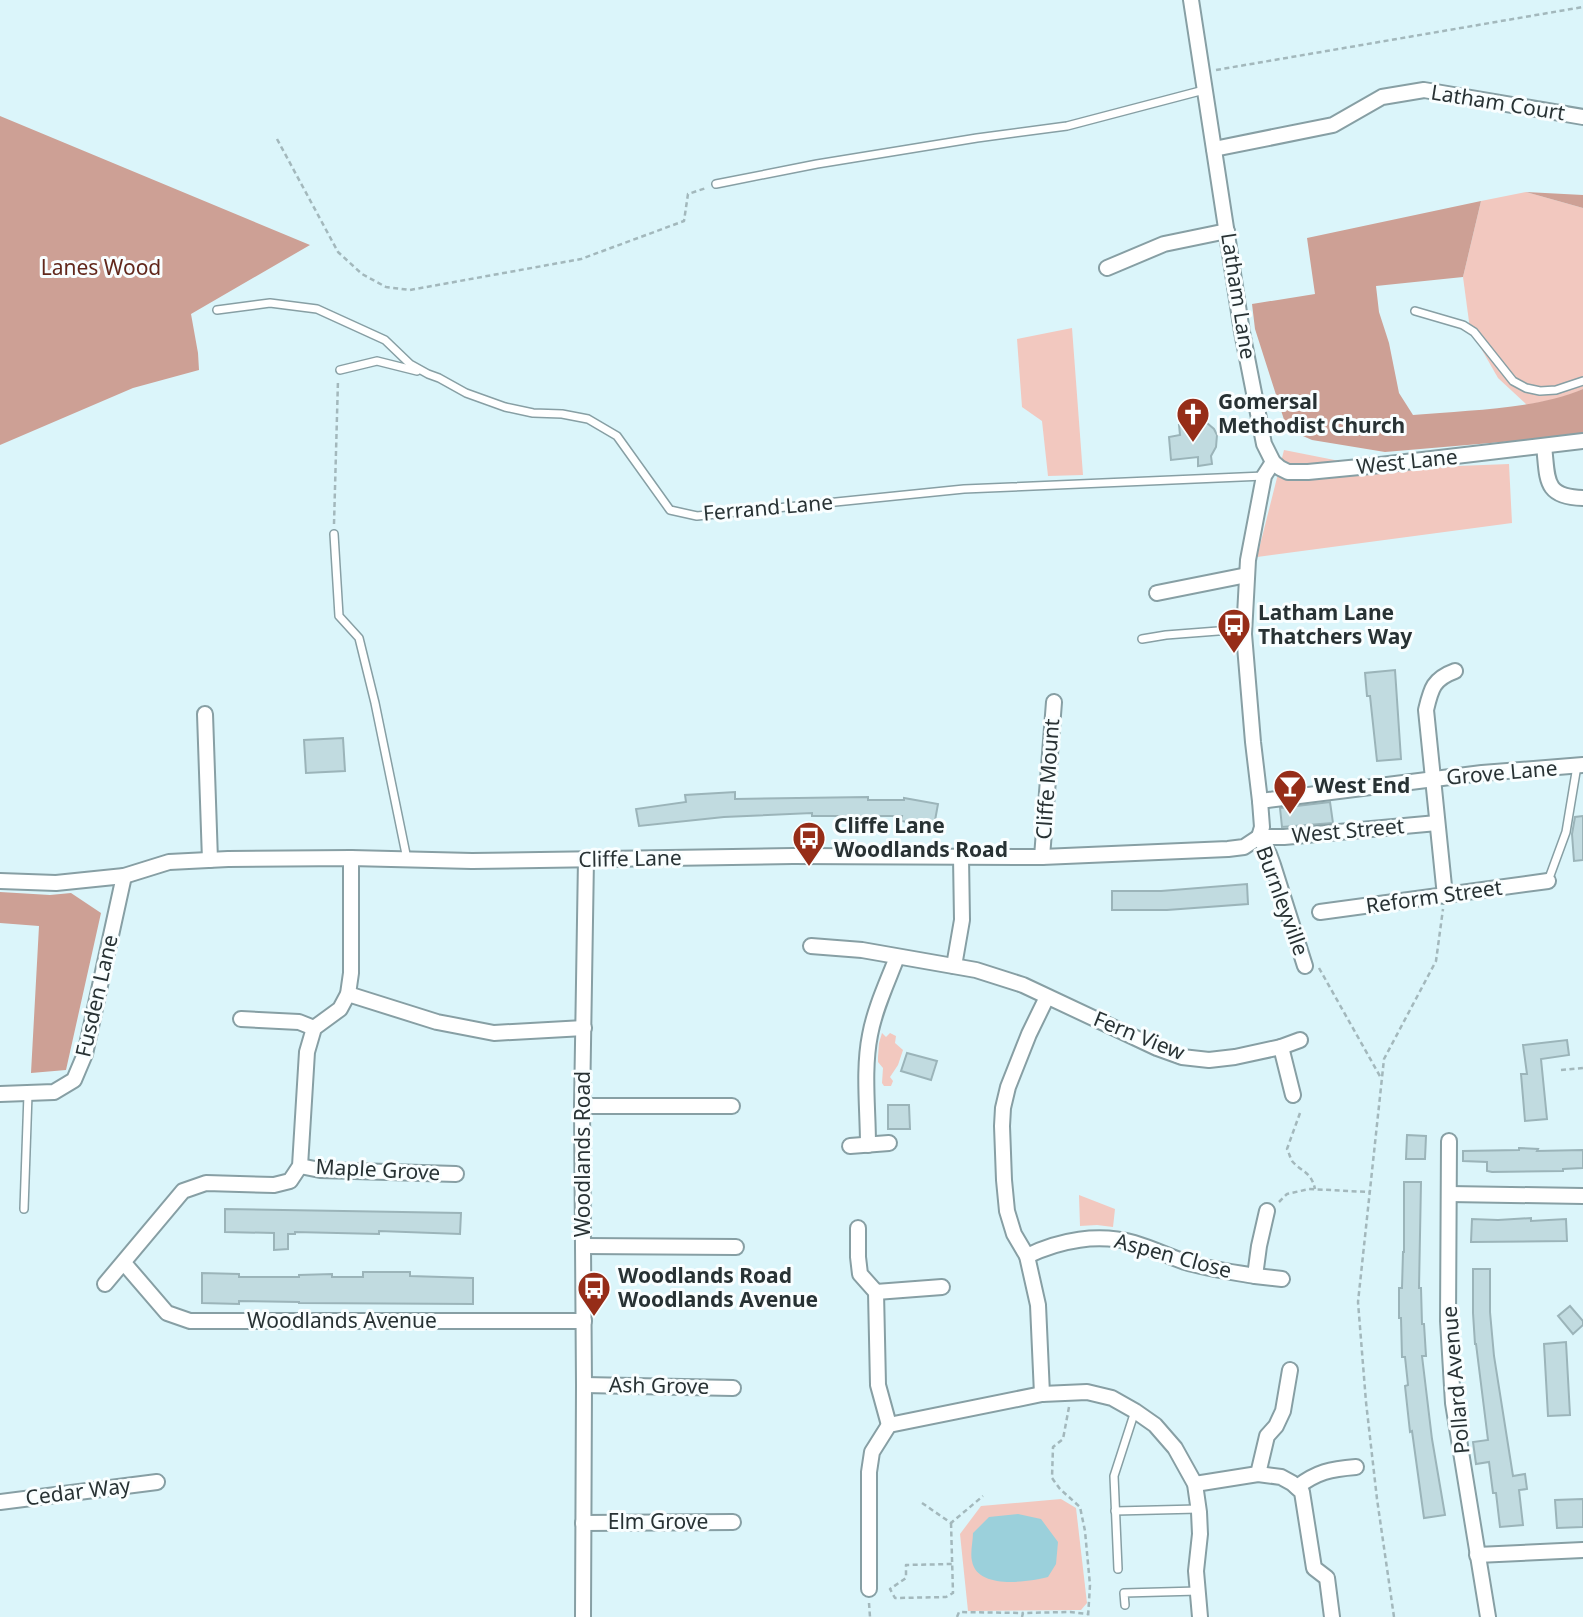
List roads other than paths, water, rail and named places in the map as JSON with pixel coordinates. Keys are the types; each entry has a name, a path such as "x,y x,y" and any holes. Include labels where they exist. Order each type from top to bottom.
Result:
{"street":[{"name":"Latham Lane","path":"1191,0 1242,332 1264,444 1273,462"},
{"name":"Latham Court","path":"1214,149 1333,125 1382,97 1423,90 1583,117"},
{"path":"1107,268 1164,244 1227,231"},
{"name":"West Lane","path":"1273,462 1288,472 1308,472 1583,441"},
{"path":"1544,446 1548,484 1558,494 1583,498"},
{"path":"1259,837 1262,827 1245,628 1248,559 1264,476 1273,462"},
{"path":"1157,593 1247,575"},
{"path":"1445,896 1426,710 1431,691 1443,676 1455,671"},
{"name":"Cliffe Mount","path":"1042,857 1054,702"},
{"path":"205,714 210,860"},
{"name":"Grove Lane","path":"1260,801 1434,779 1580,765"},
{"name":"West Street","path":"1259,837 1437,823"},
{"name":"Cliffe Lane","path":"0,881 56,883 124,876 169,862 210,860 1042,857 1228,849 1244,847 1259,837"},
{"name":"Burnleyville","path":"1259,837 1269,854 1305,966"},
{"path":"954,966 962,920 961,857"},
{"path":"105,1284 183,1191 206,1184 274,1185 290,1181 300,1166 307,1052 314,1028 340,1009 348,994 351,973 351,858"},
{"name":"Woodlands Road","path":"583,1617 586,859"},
{"name":"Fusden Lane","path":"0,1094 54,1092 74,1080 85,1054 124,876"},
{"name":"Reform Street","path":"1320,912 1548,881"},
{"name":"Fern View","path":"811,946 862,950 975,970 1023,985 1157,1048 1182,1057 1222,1059 1281,1047 1300,1040"},
{"path":"868,1145 869,1038 897,957"},
{"path":"348,994 437,1022 494,1033 584,1028"},
{"path":"1042,1394 1038,1305 1027,1256 1014,1234 1007,1211 1003,1108 1017,1063 1047,997"},
{"path":"241,1019 299,1022 314,1028"},
{"path":"1281,1047 1293,1095"},
{"path":"583,1106 732,1106"},
{"name":"Pollard Avenue","path":"1449,1140 1448,1321 1453,1403 1488,1617"},
{"path":"850,1146 889,1143"},
{"name":"Maple Grove","path":"300,1166 320,1170 456,1174"},
{"path":"1449,1194 1583,1196"},
{"name":"Aspen Close","path":"1027,1256 1064,1242 1104,1238 1133,1242 1185,1262 1255,1276 1259,1246 1273,1207"},
{"path":"858,1228 860,1274 876,1292 878,1385 889,1424 872,1452 869,1472 869,1589"},
{"path":"583,1246 736,1247"},
{"name":"Woodlands Avenue","path":"124,1263 167,1313 190,1321 584,1321"},
{"path":"1255,1276 1282,1279"},
{"path":"876,1292 942,1287"},
{"path":"1258,1474 1267,1436 1276,1426 1283,1410 1290,1370"},
{"name":"Ash Grove","path":"584,1385 733,1388"},
{"path":"889,1424 1042,1394 1072,1392 1087,1392 1112,1398 1135,1411 1155,1425 1175,1448 1195,1484 1200,1534 1196,1571 1200,1617"},
{"path":"1297,1487 1318,1473 1356,1467"},
{"path":"1195,1484 1258,1474 1281,1477 1297,1487 1302,1492 1314,1568 1327,1578 1332,1617"},
{"name":"Cedar Way","path":"0,1502 157,1482"},
{"name":"Elm Grove","path":"583,1523 733,1522"},
{"path":"1477,1555 1583,1550"}],"lane":[{"path":"716,184 977,138 1067,126 1205,90"},
{"name":"Ferrand Lane","path":"217,310 270,303 317,309 385,340 410,364 466,393 505,407 533,413 589,419 617,436 670,510 697,516 964,489 1264,476"},
{"path":"1415,311 1463,325 1474,332 1513,381 1526,388 1556,390 1583,381"},
{"path":"340,370 377,361 428,374"},
{"path":"334,534 339,616 359,638 407,859"},
{"path":"1142,639 1245,628"},
{"name":"Grove Lane","path":"1548,881 1566,832 1580,765"},
{"path":"24,1209 27,1093"},
{"path":"1118,1569 1114,1476 1135,1411"},
{"path":"1115,1511 1199,1509"},
{"path":"1125,1605 1125,1593 1198,1591"}],"water":[{"path":"1018,1514 1041,1519 1058,1542 1056,1564 1048,1577 1039,1579 1004,1582 983,1576 972,1561 973,1533 989,1517"}],"place":[{"name":"Gomersal Methodist Church","path":"1193,444"},
{"name":"Latham Lane Thatchers Way","path":"1234,655"},
{"name":"West End","path":"1290,816"},
{"name":"Cliffe Lane Woodlands Road","path":"809,868"},
{"name":"Woodlands Road Woodlands Avenue","path":"594,1318"}],"park label":[{"name":"Lanes Wood","path":"101,268"}]}
